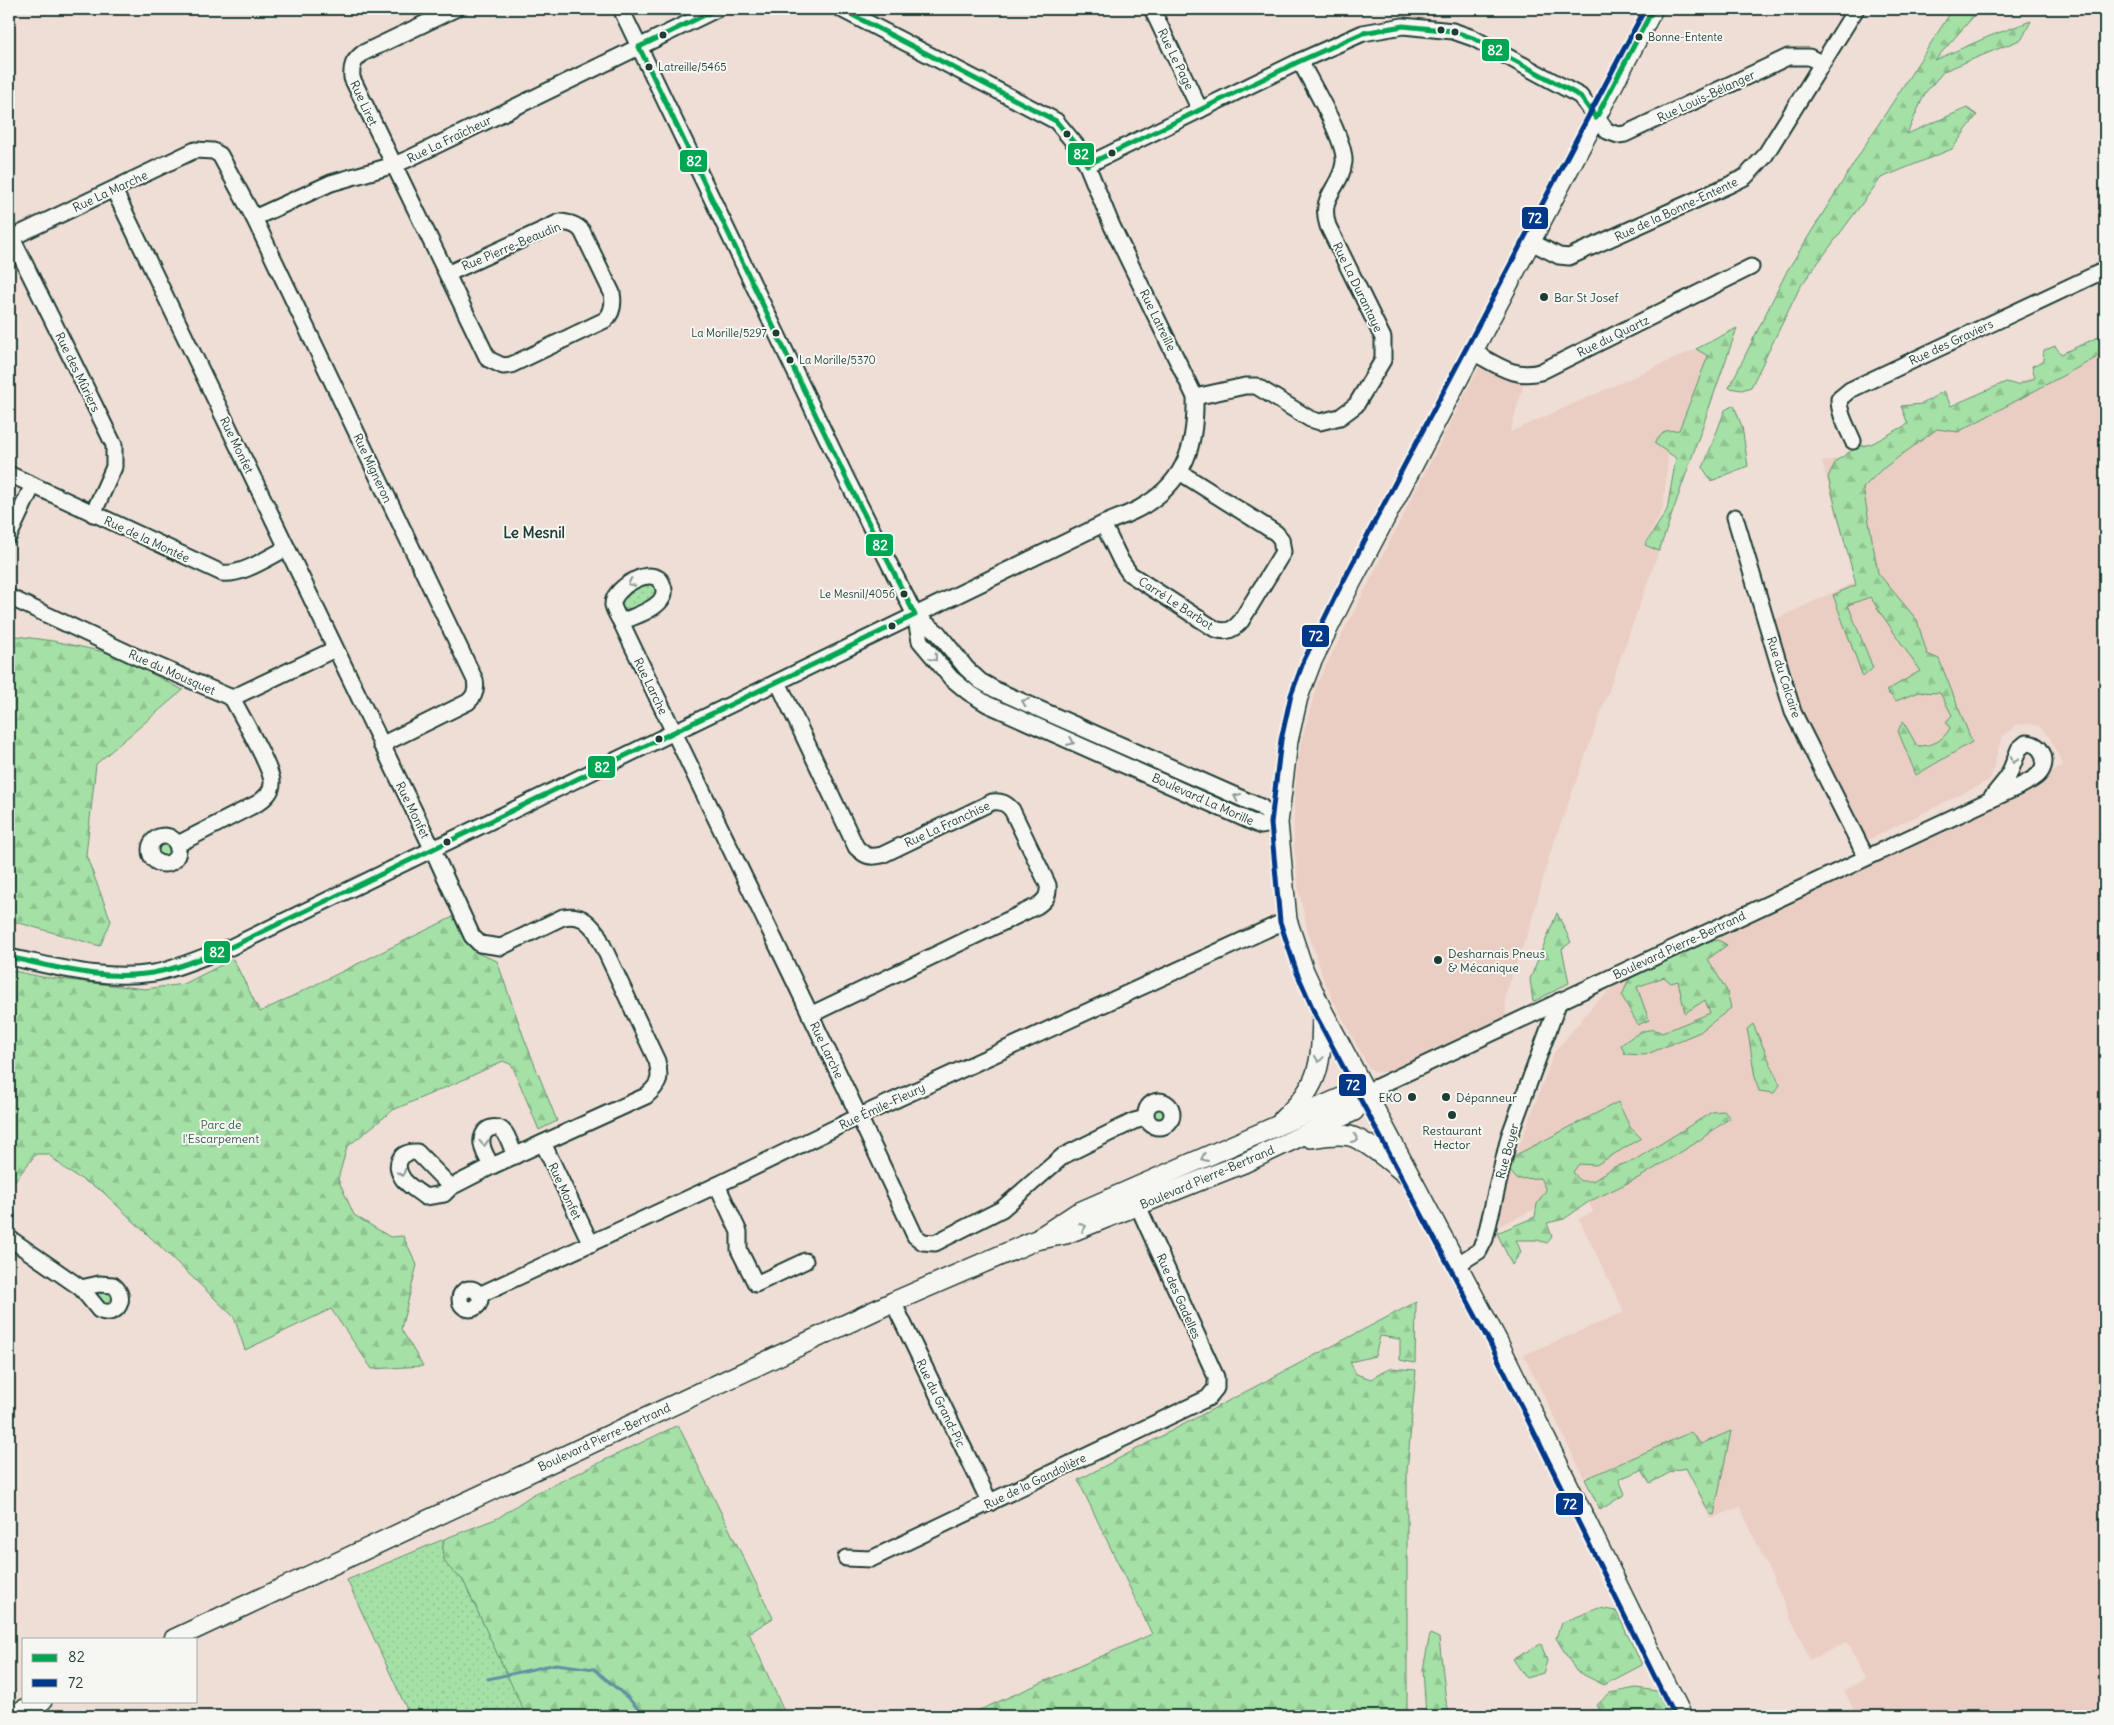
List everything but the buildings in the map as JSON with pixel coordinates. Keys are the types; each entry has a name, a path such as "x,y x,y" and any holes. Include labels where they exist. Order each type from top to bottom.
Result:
{"main road":[{"path":"1653,9 1311,662 1298,698 1288,741 1278,822 1287,920 1304,971 1322,1010 1458,1264 1682,1716"},
{"path":"1272,1129 1300,1104 1318,1069 1321,1048 1322,1010"},
{"name":"Boulevard Pierre-Bertrand","path":"176,1638 893,1302 1036,1240 1077,1213 1350,1094 1366,1092"},
{"name":"Boulevard Pierre-Bertrand","path":"1036,1240 1066,1234 1244,1163 1354,1111 1366,1092"},
{"path":"1290,1142 1328,1135 1350,1136 1369,1146 1412,1179"},
{"path":"10,1716 40,1702"}],"street":[{"name":"Rue Liret","path":"394,165 352,78 352,68 355,59 363,53 455,9"},
{"name":"Boulevard La Morille","path":"620,9 843,472 915,615 938,633 966,668 980,681 996,690 1262,807 1278,822"},
{"path":"639,47 717,9"},
{"name":"Rue Latreille","path":"9,957 80,972 116,977 156,973 231,946 1103,524 1145,506 1163,492 1181,472 1191,448 1196,425 1195,397 1112,226 1087,165 1076,145 1056,121 841,9"},
{"name":"Rue Le Page","path":"1152,9 1200,110"},
{"name":"Rue de la Bonne-Entente","path":"1531,242 1559,256 1569,257 1729,186 1745,177 1764,157 1856,9"},
{"name":"Rue Louis-Bélanger","path":"1087,165 1300,61 1363,34 1403,26 1453,31 1473,38 1580,96 1607,131 1618,134 1625,134 1788,57 1809,57 1822,63"},
{"name":"Rue La Fraîcheur","path":"254,218 331,183 394,165 639,47"},
{"name":"Rue La Durantaye","path":"1195,397 1245,386 1256,386 1310,419 1320,422 1329,421 1352,410 1383,360 1383,338 1324,215 1325,204 1344,162 1343,146 1300,61"},
{"name":"Rue La Marche","path":"10,236 114,190 195,150 213,151"},
{"name":"Rue Migneron","path":"213,151 224,160 254,218 476,680 477,688 473,698 468,702 381,745"},
{"name":"Rue Pierre-Beaudin","path":"394,165 488,359 503,366 518,361 605,320 609,316 614,302 612,293 582,231 569,223 560,222 447,274"},
{"name":"Rue Monfet","path":"114,190 432,848 472,936 480,944 500,947 563,917 574,915 582,918 597,933 657,1061 660,1074 658,1082 646,1096 543,1143 590,1244"},
{"name":"Rue des Mûriers","path":"10,236 114,445 114,467 93,514"},
{"name":"Rue du Quartz","path":"1473,352 1514,374 1528,375 1540,372 1751,267"},
{"name":"Rue des Graviers","path":"1852,441 1839,406 1839,399 1850,390 2105,270"},
{"name":"Carré Le Barbot","path":"1103,524 1120,562 1130,574 1215,629 1227,632 1234,628 1241,621 1282,552 1281,539 1276,533 1181,472"},
{"name":"Rue de la Montée","path":"9,474 222,573 230,574 242,570 287,548"},
{"path":"9,536 33,485"},
{"name":"Rue du Calcaire","path":"1735,517 1793,712 1866,857"},
{"name":"Rue du Mousquet","path":"9,597 137,657 232,698 335,649"},
{"name":"Rue Larche","path":"620,622 860,1116 915,1236 923,1242 935,1243 1002,1209 1063,1156 1134,1121 1146,1118"},
{"name":"Rue La Franchise","path":"778,682 856,847 864,855 871,857 882,855 992,802 1000,801 1008,805 1012,810 1048,884 1049,892 1047,898 1037,906 810,1015"},
{"path":"178,844 268,796 272,780 268,768 232,698"},
{"name":"Boulevard Pierre-Bertrand","path":"1366,1092 1991,798"},
{"name":"Rue Émile-Fleury","path":"479,1296 718,1185 860,1116 1287,920"},
{"name":"Rue Boyer","path":"1458,1264 1478,1251 1485,1239 1509,1137 1559,1001"},
{"path":"492,1166 482,1143 482,1135 487,1129 493,1127 500,1128 505,1134 515,1156"},
{"path":"451,1186 543,1143"},
{"path":"718,1185 739,1232 739,1250 756,1284 805,1261"},
{"name":"Rue des Gadelles","path":"1138,1206 1216,1377 1216,1388"},
{"path":"9,1238 81,1288"},
{"name":"Rue du Grand-Pic","path":"893,1302 990,1503"},
{"name":"Rue de la Gandolière","path":"846,1558 871,1558 1208,1398 1216,1388"}],"shaded area":[{"path":"2105,342 2105,1716 1857,1716 1844,1690 1865,1679 1848,1642 1810,1660 1740,1507 1710,1519 1675,1441 1584,1478 1524,1355 1624,1312 1579,1219 1593,1212 1582,1187 1499,1226 1511,1168 1554,1053 1594,1004 1629,975 2063,766 2050,738 2039,726 2031,724 2016,725 2001,739 1990,780 1870,839 1861,837 1798,710 1772,621 1855,582 1822,462 1883,448"},
{"path":"1696,349 1708,356 1668,458 1663,508 1645,545 1659,551 1549,857 1531,924 1505,996 1506,1018 1386,1072 1376,1072 1369,1068 1323,977 1308,932 1299,892 1294,846 1294,803 1297,769 1302,738 1318,681 1478,369 1484,366 1519,383 1524,383 1510,432"}],"green space":[{"path":"1953,9 1980,9 1935,60 1990,36 2031,21 2022,39 1944,71 1925,93 1907,134 1967,108 1977,115 1952,149 1881,178 1800,287 1751,387 1742,390 1729,388 1787,271"},
{"path":"1737,328 1659,551 1645,545 1667,510 1676,458 1654,443 1665,431 1679,430 1708,356 1696,349"},
{"path":"2105,334 2105,353 1958,432 1937,429 1881,470 1863,488 1878,573 1917,620 1927,654 1939,659 1972,742 1916,775 1898,731 1903,721 1917,746 1922,746 1932,744 1944,737 1950,728 1946,722 1952,715 1940,693 1918,692 1896,701 1886,691 1920,671 1870,597 1848,605 1873,668 1863,677 1833,595 1856,585 1828,477 1836,461 1857,447 1871,444 1908,424 1901,406 1922,404 1944,391 1951,406 2006,382 2017,385 2035,378 2032,366 2044,361 2043,351 2055,346 2061,354"},
{"path":"1734,405 1742,427 1748,466 1711,481 1703,468 1725,410"},
{"path":"649,580 652,581 658,592 656,598 629,609 621,609 619,606 621,597"},
{"path":"9,635 53,641 114,654 183,690 96,764 86,855 111,921 100,946 9,920"},
{"path":"164,836 174,840 178,850 174,860 164,864 154,860 150,850 154,840"},
{"name":"Parc de l'Escarpement","path":"461,913 477,953 497,961 524,1038 557,1121 539,1130 512,1065 503,1061 393,1110 347,1147 338,1179 354,1215 390,1237 403,1236 417,1265 401,1329 423,1366 372,1369 331,1309 245,1350 234,1317 102,1191 69,1172 48,1154 36,1154 9,1188 9,970 42,977 145,989 184,984 233,959 260,1012"},
{"path":"1557,913 1571,942 1562,949 1569,983 1533,1002 1530,979"},
{"path":"1718,940 1727,945 1708,959 1727,991 1731,1008 1700,1032 1645,1055 1625,1054 1621,1045 1641,1032 1651,1030 1662,1033 1710,1013 1705,1000 1685,1013 1678,981 1671,983 1664,977 1637,987 1649,1020 1638,1025 1622,996 1630,976 1700,941"},
{"path":"1753,1024 1780,1085 1774,1093 1759,1091 1753,1068 1747,1029"},
{"path":"1618,1102 1630,1127 1641,1138 1596,1165 1579,1164 1573,1172 1580,1181 1593,1181 1614,1167 1633,1161 1712,1112 1724,1111 1730,1118 1694,1144 1642,1176 1590,1201 1564,1219 1547,1223 1552,1237 1547,1243 1537,1240 1516,1240 1521,1252 1512,1265 1497,1233 1535,1217 1537,1204 1546,1190 1540,1178 1517,1179 1507,1168 1516,1155"},
{"path":"1159,1106 1166,1109 1168,1115 1166,1118 1160,1120 1149,1118 1148,1117"},
{"path":"109,1289 116,1294 112,1305 103,1305 90,1290"},
{"path":"1416,1302 1415,1363 1400,1360 1400,1339 1380,1336 1375,1356 1350,1362 1356,1374 1371,1379 1390,1368 1416,1370 1407,1471 1407,1716 966,1716 1152,1634 1078,1480"},
{"path":"678,1425 773,1618 749,1633 786,1716 644,1716 632,1710 616,1716 526,1716 463,1580 448,1567 444,1559 444,1539 498,1518 532,1495"},
{"path":"1731,1431 1714,1515 1710,1514 1686,1468 1675,1470 1650,1483 1642,1470 1619,1479 1625,1494 1600,1510 1585,1479 1691,1432 1701,1444"},
{"path":"444,1539 444,1558 448,1566 463,1580 527,1716 410,1716 347,1580"},
{"path":"1599,1608 1616,1611 1642,1665 1604,1685 1576,1671 1556,1638 1561,1623"},
{"path":"1430,1634 1439,1638 1446,1701 1450,1716 1426,1716 1423,1670"},
{"path":"1541,1644 1547,1661 1543,1673 1526,1678 1513,1659"},
{"path":"1636,1688 1657,1691 1669,1716 1603,1716 1597,1705 1610,1693"}],"waterway":[{"path":"488,1679 556,1664 594,1669 628,1698 645,1716"}],"transit line":[{"name":"82","path":"9,957 46,966 104,975 143,974 162,971 197,960 231,947 915,615 846,478 639,47 717,9"},
{"name":"82","path":"841,9 1056,121 1076,145 1087,165 1300,61 1363,33 1403,26 1453,31 1473,38 1580,96 1596,118 1653,9"},
{"name":"72","path":"1645,9 1336,595 1304,660 1291,695 1281,740 1271,823 1280,922 1297,973 1315,1014 1491,1345 1674,1716"}],"place":[{"name":"Bonne-Entente","path":"1639,37"},
{"name":"Latreille/5465","path":"649,67"},
{"name":"Bar St Josef","path":"1544,297"},
{"name":"La Morille/5297","path":"776,333"},
{"name":"La Morille/5370","path":"790,360"},
{"name":"Le Mesnil/4056","path":"904,594"},
{"name":"Desharnais Pneus & Mécanique","path":"1438,960"},
{"name":"EKO","path":"1412,1097"},
{"name":"Dépanneur","path":"1446,1097"},
{"name":"Restaurant Hector","path":"1452,1115"}],"district":[{"name":"Le Mesnil","path":"534,532"}]}
